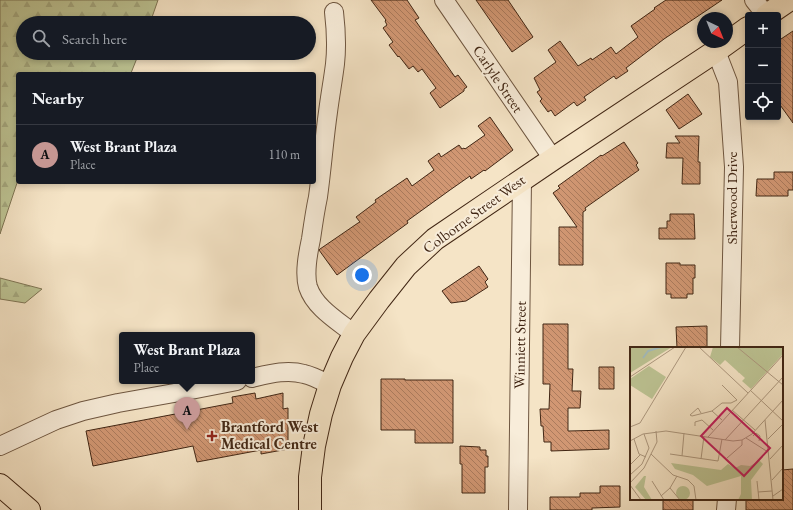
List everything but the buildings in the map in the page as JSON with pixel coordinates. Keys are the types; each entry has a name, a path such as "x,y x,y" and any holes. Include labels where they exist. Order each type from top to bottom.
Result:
{"main road":[{"path":"771,12 789,0"},
{"name":"Colborne Street West","path":"310,510 310,477 314,446 321,414 330,385 354,334 406,266 435,239 745,30"},
{"path":"0,485 28,510"}],"street":[{"name":"Carlyle Street","path":"444,0 553,159"},
{"path":"754,0 764,12"},
{"path":"334,12 336,32 335,63 322,155 322,173 307,261 307,280 311,294 319,306 354,334"},
{"name":"Sherwood Drive","path":"716,51 728,82 734,167 730,347"},
{"name":"Winniett Street","path":"518,510 522,180"},
{"path":"255,377 279,372 290,372 304,374 330,385"},
{"path":"0,446 56,420 83,411 222,384"},
{"path":"726,510 727,500"}],"green space":[{"path":"0,0 158,0 152,16 16,16 16,60 136,60 131,72 16,72 17,184 0,234"},
{"path":"0,278 42,289 25,303 0,299"}],"place":[{"name":"West Brant Plaza","path":"187,430"},
{"name":"Brantford West Medical Centre","path":"212,436"}]}
